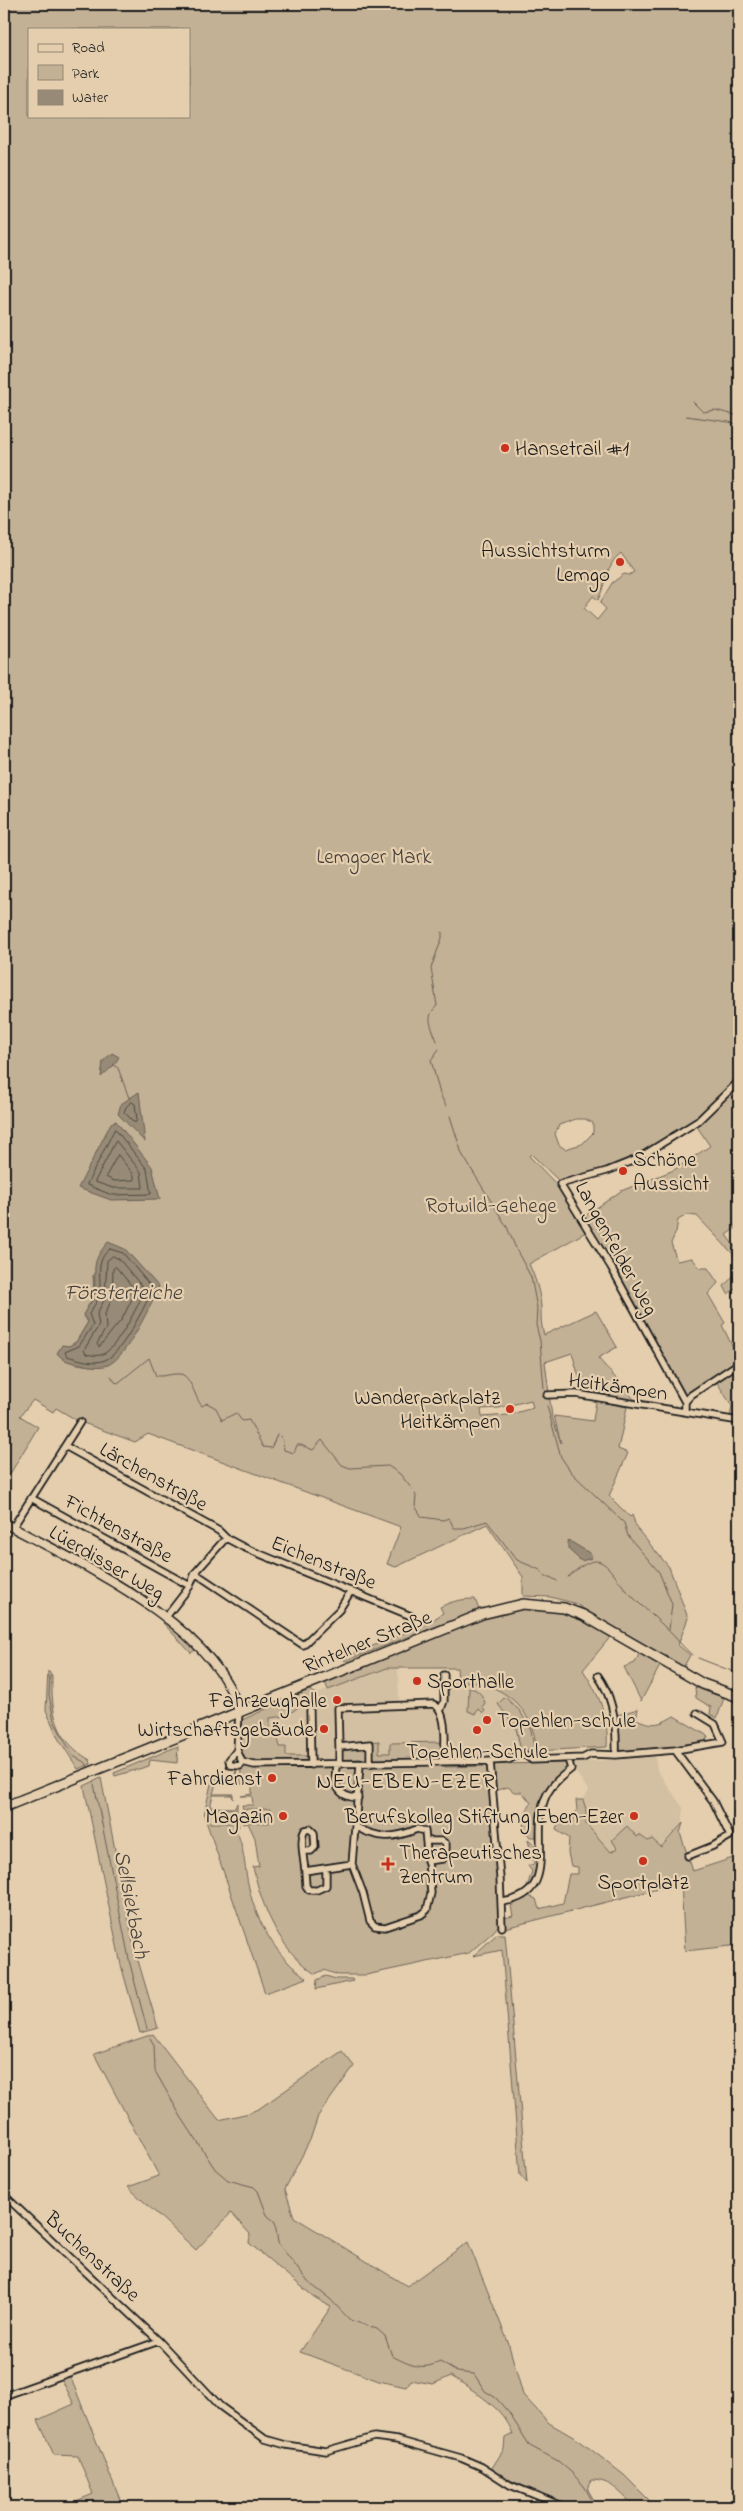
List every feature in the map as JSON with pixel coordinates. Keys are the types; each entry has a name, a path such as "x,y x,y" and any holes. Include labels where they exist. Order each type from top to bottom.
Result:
{"main road":[{"name":"Lüerdisser Weg","path":"4,1523 130,1592 166,1617 210,1660 231,1692 239,1711"},
{"name":"Rintelner Straße","path":"4,1807 482,1614 508,1606 533,1603 564,1608 582,1615 703,1684 739,1696"}],"street":[{"name":"Langenfelder Weg","path":"685,1411 684,1402 607,1261 560,1184 607,1170 651,1150 698,1121 739,1081"},
{"path":"684,1402 691,1395 739,1363"},
{"name":"Heitkämpen","path":"547,1395 567,1393 652,1408 685,1411"},
{"path":"685,1411 739,1421"},
{"path":"13,1528 80,1422"},
{"name":"Lärchenstraße","path":"65,1446 219,1531 226,1538"},
{"name":"Fichtenstraße","path":"31,1498 190,1586"},
{"path":"166,1617 190,1586 195,1573 226,1538"},
{"name":"Eichenstraße","path":"226,1538 411,1616"},
{"path":"195,1573 289,1634 303,1646 339,1610 351,1592"},
{"path":"441,1709 444,1701 444,1675"},
{"path":"598,1676 614,1714 616,1755"},
{"path":"358,1798 346,1797 339,1792 335,1781 339,1747 338,1708 433,1704 441,1709 444,1717 442,1762"},
{"path":"310,1710 310,1766"},
{"path":"239,1711 237,1750 242,1762"},
{"path":"242,1762 254,1765 310,1766 490,1761 508,1760 518,1755 525,1755 532,1760 568,1759 583,1758 592,1754 616,1755 675,1750 723,1742 715,1724 697,1713"},
{"path":"339,1747 370,1744 370,1764"},
{"path":"237,1750 229,1760 230,1765 235,1768 240,1766 242,1762"},
{"path":"675,1750 713,1801 730,1836 713,1846 688,1856"},
{"path":"502,1902 521,1898 538,1880 540,1833 544,1803 553,1785 571,1769 568,1759"},
{"path":"490,1761 502,1902 502,1927"},
{"path":"356,1827 375,1836 390,1838 420,1829 425,1831 431,1899 427,1910 414,1918 379,1927 370,1921 363,1893 352,1864 360,1765"},
{"path":"426,1840 442,1841 446,1844 443,1859 427,1860"},
{"path":"304,1852 306,1886 309,1890 322,1889 326,1886 326,1869"},
{"path":"305,1871 352,1864"},
{"name":"Buchenstraße","path":"4,2195 159,2341 220,2406 265,2438 286,2445 326,2451 367,2438 390,2438 456,2456 482,2467 510,2485 565,2507"},
{"path":"4,2396 159,2341"}],"shaded area":[{"path":"398,1667 399,1707 429,1706 441,1715 442,1742 390,1743 390,1753 379,1753 379,1742 341,1761 313,1762 306,1756 286,1756 280,1747 279,1741 270,1732 270,1718 286,1716 317,1694 387,1668"},
{"name":"Topehlen-schule","path":"444,1681 469,1681 511,1697 532,1726 537,1750 534,1753 534,1757 526,1753 512,1754 507,1759 445,1761"},
{"name":"Berufskolleg Stiftung Eben-Ezer","path":"655,1756 657,1770 683,1808 683,1823 663,1843 636,1888 586,1823 586,1809 583,1800 589,1791 569,1763"}],"green space":[{"name":"Lemgoer Mark","path":"4,4 739,4 739,1084 676,1133 650,1150 617,1165 559,1181 531,1154 529,1156 558,1186 586,1232 529,1264 540,1296 544,1335 596,1311 617,1347 598,1358 634,1399 663,1404 662,1407 583,1391 572,1353 545,1362 552,1417 561,1443 554,1416 593,1421 596,1401 627,1407 618,1449 628,1453 609,1496 630,1517 632,1515 637,1529 669,1567 688,1618 678,1645 690,1655 683,1668 574,1603 550,1597 523,1596 523,1577 487,1524 396,1567 387,1564 401,1527 148,1434 135,1442 78,1421 56,1408 53,1412 33,1400 20,1416 38,1427 4,1484","holes":["621,553 634,572 629,575 624,574 612,583 600,603 606,609 597,620 584,608 593,596 598,600 609,568","576,1119 585,1119 593,1123 593,1133 582,1144 565,1149 559,1145 555,1134 559,1125","93,1275 108,1365 81,1365 68,1361 58,1353 76,1342 88,1322 83,1315 94,1295","531,1400 533,1408 508,1415 482,1417 481,1409 499,1408"]},
{"path":"739,1084 739,1231 737,1227 726,1235 738,1251 739,1285 728,1294 724,1286 737,1272 733,1254 697,1216 687,1215 678,1220 676,1232 671,1243 677,1261 692,1258 700,1268 708,1268 718,1283 708,1294 725,1323 722,1325 738,1358 733,1364 684,1398 582,1218 621,1191 674,1170 710,1146 696,1125"},
{"path":"739,1366 739,1418 730,1417 732,1406 716,1381"},
{"path":"466,1599 475,1599 479,1610 345,1661 343,1658 427,1624 443,1613 440,1607 444,1605"},
{"path":"532,1607 574,1616 612,1635 583,1670 602,1706 605,1716 607,1747 537,1751 529,1721 522,1709 501,1692 488,1686 474,1682 458,1681 457,1668 387,1668 328,1690 323,1677 487,1616"},
{"path":"166,1621 195,1650 191,1653 163,1623"},
{"path":"640,1652 660,1666 641,1701 624,1667 635,1663"},
{"path":"48,1671 52,1675 54,1713 62,1734 78,1752 90,1760 91,1764 78,1769 58,1738 46,1710"},
{"path":"695,1687 724,1698 717,1718 710,1714 711,1707 696,1698"},
{"path":"469,1688 479,1692 482,1697 485,1703 482,1707 485,1711 483,1713 479,1709 475,1714 468,1711"},
{"path":"309,1690 317,1694 286,1716 270,1718 270,1732 277,1735 280,1747 286,1747 286,1756 306,1756 313,1762 340,1761 341,1745 379,1741 379,1753 390,1753 390,1743 446,1742 445,1767 489,1766 500,1914 499,1925 469,1953 366,1975 338,1975 324,1970 315,1974 292,1953 274,1927 267,1913 253,1867 259,1866 255,1838 248,1823 243,1824 242,1822 269,1823 270,1809 243,1809 242,1805 253,1805 252,1796 241,1796 252,1794 252,1784 240,1784 241,1768 244,1767 240,1751 242,1720"},
{"path":"505,1697 520,1711 527,1724 521,1727 530,1725 534,1748 521,1751 516,1728 498,1704"},
{"path":"638,1709 636,1719 647,1723 656,1723 674,1716 708,1736 704,1744 620,1751 617,1715"},
{"path":"178,1746 177,1763 150,1760 149,1766 115,1776 114,1773"},
{"path":"565,1763 567,1769 544,1792 537,1817 536,1837 530,1837 524,1827 523,1819 531,1803 522,1792 514,1792 508,1787 494,1791 493,1764"},
{"path":"236,1770 238,1785 236,1785 236,1780 217,1780 213,1794 233,1794 233,1799 232,1795 213,1795 210,1807 235,1808 237,1803 237,1812 235,1809 210,1809 210,1823 235,1823 237,1819 239,1827 235,1828 243,1850 249,1888 257,1914 278,1950 296,1970 307,1978 265,1993 204,1815 213,1775 235,1775"},
{"path":"101,1778 134,1947 158,2028 140,2033 121,1965 84,1786"},
{"path":"576,1800 583,1800 586,1809 586,1824 611,1852 617,1848 612,1840 627,1826 637,1837 639,1835 648,1841 652,1839 661,1847 683,1823 680,1833 693,1871 739,1856 739,1945 685,1951 681,1883 505,1928 504,1918 513,1916 511,1906 529,1896 536,1899 539,1909 563,1903 569,1874 578,1874 578,1867 571,1866 568,1853 569,1838 556,1830 558,1824 571,1824 577,1810"},
{"path":"528,1840 535,1846 537,1864 526,1891 532,1871 528,1866 534,1864"},
{"path":"497,1934 505,1934 527,2183 520,2175 502,1950 473,1956"},
{"path":"326,1976 336,1979 352,1979 353,1981 316,1989 317,1980"},
{"path":"153,2034 219,2120 249,2113 260,2108 342,2051 354,2066 318,2116 310,2140 285,2189 294,2217 407,2286 468,2242 508,2342 523,2395 549,2423 580,2441 624,2475 656,2507 640,2507 608,2483 591,2480 588,2490 598,2507 570,2507 490,2471 504,2449 505,2438 513,2434 503,2416 495,2408 451,2376 433,2384 411,2380 406,2387 379,2381 300,2352 331,2307 314,2297 249,2243 250,2234 231,2213 196,2250 128,2187 159,2176 94,2054"},
{"path":"70,2376 123,2507 62,2507 93,2494 78,2456 54,2455 38,2420 74,2404 61,2378"}],"water":[{"path":"112,1053 119,1057 114,1065 101,1077 103,1061"},
{"path":"139,1092 145,1142 118,1114 121,1104"},
{"path":"116,1121 152,1167 160,1199 111,1200 78,1188 111,1123"},
{"name":"Försterteiche","path":"108,1242 125,1249 159,1287 130,1342 115,1360 108,1365 98,1367 68,1361 57,1353 62,1345 69,1346 76,1342 88,1322 83,1315 93,1297 96,1261"},
{"path":"568,1540 591,1554 592,1558 581,1561 568,1549"}],"waterway":[{"path":"693,402 703,412 715,410 739,416"},
{"path":"686,416 739,425"},
{"path":"437,1041 430,1022 431,1014 437,1006 431,968 442,938 442,932"},
{"path":"439,1049 431,1060 440,1094 446,1106"},
{"path":"114,1065 118,1068 129,1098"},
{"path":"450,1116 462,1154 507,1227 531,1277 537,1308 536,1325 540,1341 544,1389"},
{"path":"111,1376 118,1383 149,1358 156,1376 184,1375 202,1406 207,1403 216,1408 222,1420 236,1413 242,1421 249,1420 263,1447 271,1448 277,1435"},
{"path":"547,1406 561,1457 571,1472 624,1523 628,1536 659,1572 672,1604 669,1630"},
{"path":"280,1436 283,1441 284,1450 294,1453 297,1445 313,1450 322,1440 342,1465 350,1468 388,1466 400,1474 412,1489"},
{"path":"415,1494 415,1506 422,1517 443,1520 449,1518 454,1528 464,1528 487,1521 517,1560 540,1570 545,1577 550,1577 557,1581"},
{"path":"568,1577 589,1562 596,1561 608,1567 628,1592"},
{"path":"630,1594 692,1655"},
{"path":"698,1658 739,1674"},
{"name":"Sellsiekbach","path":"50,1675 49,1695 54,1721 73,1756 86,1763 88,1767"},
{"name":"Sellsiekbach","path":"94,1784 130,1964 147,2029"},
{"name":"Sellsiekbach","path":"150,2038 154,2045 155,2071 180,2115 215,2169 228,2180 254,2187 258,2191 267,2215 275,2222 278,2243 308,2282 330,2299 350,2320 377,2329 385,2336 392,2356 416,2366 427,2366 440,2362 457,2372 474,2374 485,2391 496,2398 509,2413 530,2446 558,2461 571,2472 584,2486 596,2507"}],"place":[{"name":"Hansetrail #1","path":"505,448"},
{"name":"Aussichtsturm Lemgo","path":"620,562"},
{"name":"Schöne Aussicht","path":"623,1171"},
{"name":"Wanderparkplatz Heitkämpen","path":"510,1409"},
{"name":"Sporthalle","path":"417,1681"},
{"name":"Fahrzeughalle","path":"337,1700"},
{"name":"Topehlen-schule","path":"487,1720"},
{"name":"Wirtschaftsgebäude","path":"324,1729"},
{"name":"Topehlen-Schule","path":"477,1730"},
{"name":"Fahrdienst","path":"272,1778"},
{"name":"Magazin","path":"283,1816"},
{"name":"Berufskolleg Stiftung Eben-Ezer","path":"634,1816"},
{"name":"Sportplatz","path":"643,1861"},
{"name":"Therapeutisches Zentrum","path":"388,1864"}],"district":[{"name":"NEU-EBEN-EZER","path":"406,1780"}],"park label":[{"name":"Rotwild-Gehege","path":"491,1205"}]}
